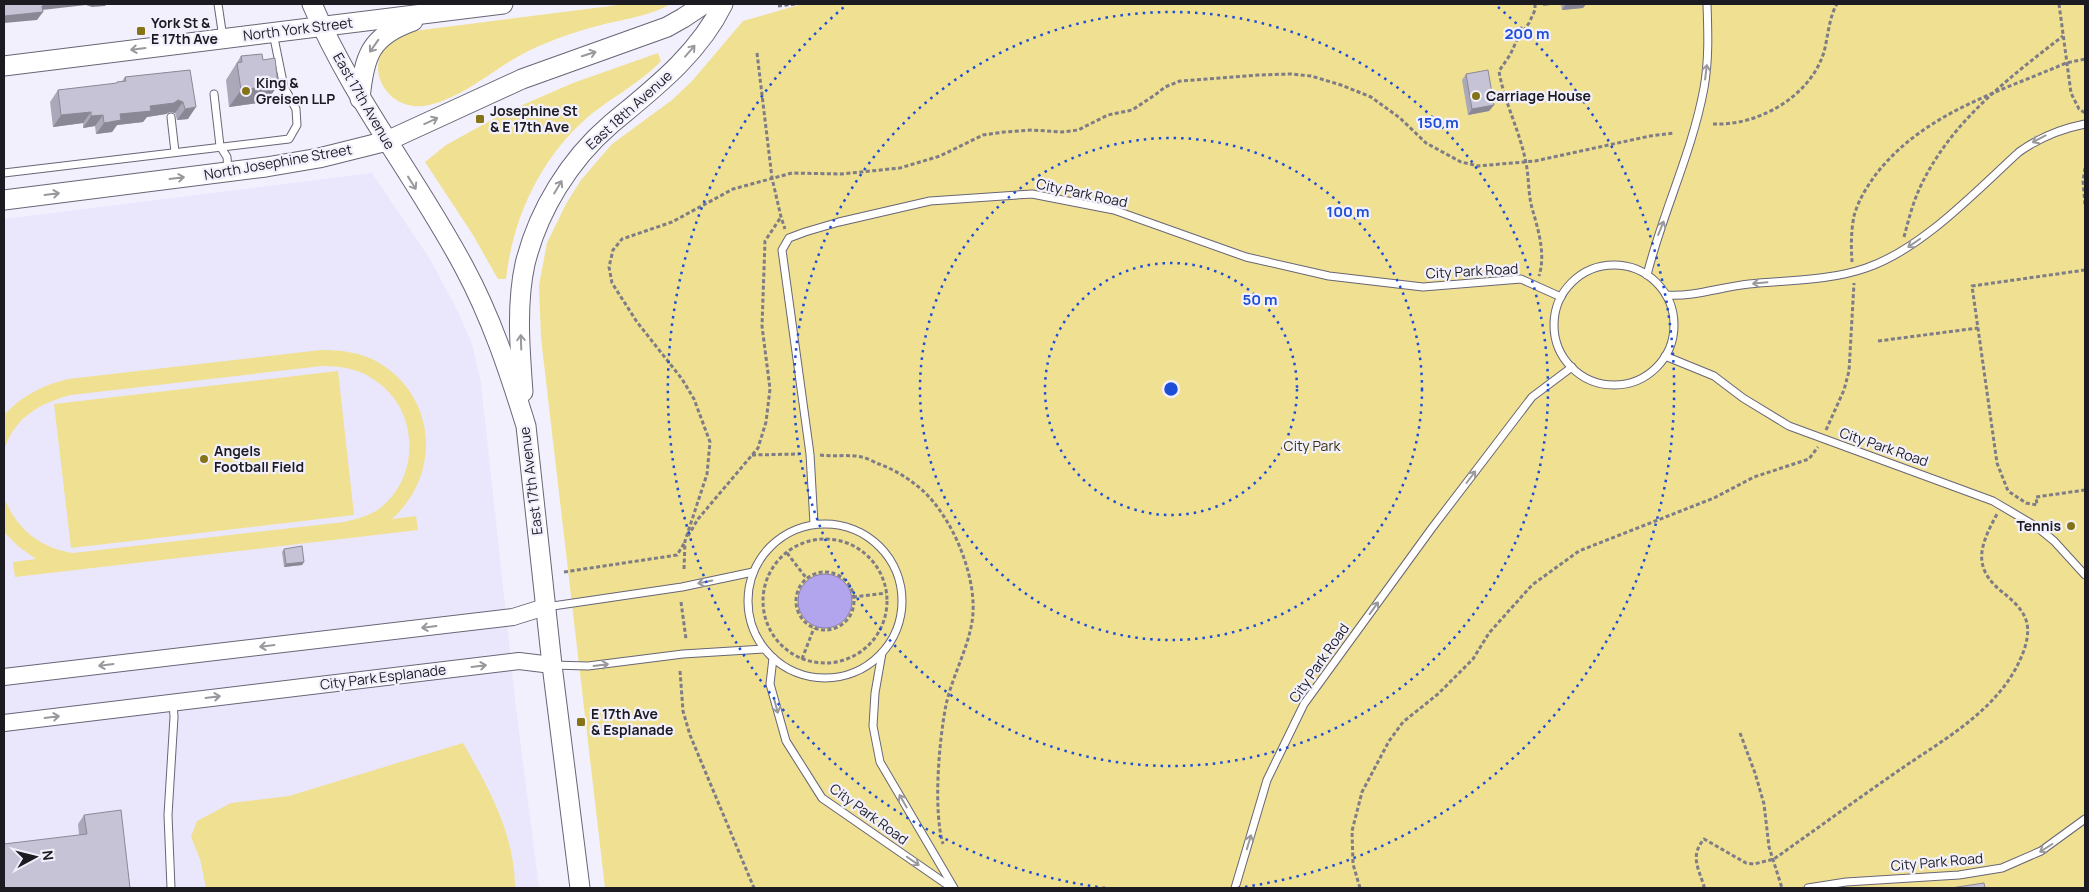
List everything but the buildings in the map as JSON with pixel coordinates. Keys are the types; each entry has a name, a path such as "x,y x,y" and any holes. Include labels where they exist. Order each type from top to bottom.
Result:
{"main road":[{"name":"East 17th Avenue","path":"312,4 360,99 456,253 476,292 498,343 526,426 552,665 580,888"},
{"name":"North York Street","path":"4,66 503,4"},
{"name":"North Josephine Street","path":"4,200 228,172 319,158 386,142 522,79 667,27 704,4"},
{"name":"East 18th Avenue","path":"526,426 520,338 522,290 525,264 544,214 564,176 581,154 597,136 673,71 703,36 723,4"},
{"path":"360,99 364,66 376,42 396,27 448,10"}],"street":[{"path":"4,677 513,617 546,607"},
{"name":"City Park Esplanade","path":"4,723 519,661 552,665"}],"lane":[{"path":"218,4 223,38"},
{"path":"1647,275 1656,238 1689,152 1698,116 1708,60 1707,4"},
{"path":"4,173 289,139 297,125 296,109 284,87 273,32"},
{"path":"214,94 220,146 227,157 228,172"},
{"path":"170,117 175,152"},
{"path":"1666,295 1685,295 1735,286 1795,281 1865,269 1898,253 1929,232 2019,152 2034,141 2049,134 2085,124"},
{"name":"City Park Road","path":"789,238 839,222 930,200 1032,194 1114,210 1246,257 1329,276 1423,287 1521,280 1561,297"},
{"path":"789,238 784,246 783,257 810,454 814,524"},
{"path":"1624,266 1647,275 1661,287 1666,295 1672,310 1673,336 1666,356 1651,372 1642,378 1621,385 1600,383 1580,374 1572,367 1560,349 1555,334 1555,317 1561,297 1577,278 1599,267 1624,266"},
{"name":"City Park Road","path":"1666,356 1714,376 1768,414 1789,426 1967,490 2001,505 2037,527 2054,541 2085,575"},
{"name":"City Park Road","path":"1234,888 1268,780 1304,704 1432,528 1532,397 1572,367"},
{"path":"814,524 854,529 876,544 893,565 898,577 902,604 897,630 882,653 867,666 849,675 822,679 796,673 784,667 764,649 751,626 748,612 749,585 759,560 777,540 814,524"},
{"path":"546,607 682,587 753,572"},
{"name":"City Park Esplanade","path":"552,665 588,666 683,654 764,649"},
{"name":"City Park Road","path":"882,653 875,693 873,726 880,762 953,888"},
{"name":"City Park Road","path":"774,658 770,684 786,741 822,798 953,888"},
{"path":"171,888 168,815 174,716 173,702"},
{"name":"City Park Road","path":"1808,888 1846,882 1958,875 2002,868 2041,851 2085,819"}],"path":[{"path":"778,6 794,4"},
{"path":"1535,4 1535,10 1529,23 1499,71 1526,162 1532,206 1539,228 1542,267 1536,286"},
{"path":"1713,124 1729,124 1758,117 1781,104 1804,85 1818,66 1837,4"},
{"path":"2059,4 2073,101 2085,113"},
{"path":"1898,253 1918,193 1939,153 1965,120 2006,80 2063,36"},
{"path":"757,54 772,178 781,217 789,238"},
{"path":"1360,888 1353,864 1352,831 1362,792 1389,741 1403,722 1438,694 1466,666 1490,633 1532,585 1579,551 1714,498 1754,477 1809,459 1815,453 1844,390 1849,371 1854,304 1852,235 1854,216 1862,196 1889,158 1908,140 1957,109 2066,63 2085,59"},
{"path":"2085,168 2083,181 2085,205"},
{"path":"564,572 677,555 698,519 758,448 762,436 770,389 762,326 765,241 781,217"},
{"path":"2085,270 1972,286 1997,463 2008,491 2026,503 2037,505 2036,497 2085,490"},
{"path":"1878,341 1978,328"},
{"path":"752,456 810,454 862,457 897,471 922,490 944,517 958,544 968,570 972,590 972,621 946,705 938,786 940,834 945,852"},
{"path":"1704,888 1695,859 1697,847 1704,839 1746,863 1754,864 1774,859 1972,718 1998,695 2015,669 2026,644 2028,632 2026,620 2011,599 1986,574 1981,562 1981,548 2008,491"},
{"path":"816,540 848,544 866,555 881,577 886,593 885,614 877,634 863,650 854,656 833,663 812,662 788,651 776,640 770,630 764,610 763,599 768,578 779,560 801,545 816,540"},
{"path":"787,553 807,578"},
{"path":"821,573 836,575 848,584 854,597 852,612 843,624 829,630 814,628 802,619 796,605 798,591 807,578 821,573"},
{"path":"854,597 886,593"},
{"path":"681,602 686,639"},
{"path":"802,659 814,628"},
{"path":"680,671 683,711 690,735 754,888"},
{"path":"1740,733 1764,804 1769,847 1782,888"}],"shaded area":[{"path":"372,173 430,259 459,314 472,344 481,383 516,707 539,888 4,888 4,219"},
{"path":"825,574 835,576 844,582 850,591 852,601 850,611 844,620 835,626 825,628 815,626 806,620 800,611 798,601 800,591 806,582 815,576"}],"green space":[{"path":"626,4 670,4 644,15 587,29 547,43 519,56 465,90 429,105 416,106 404,104 386,90 380,80 378,70 379,58 385,47 392,40 406,32"},
{"name":"City Park","path":"802,4 2085,4 2085,888 605,888 541,338 539,285 547,243 566,204 581,180 612,144 672,100 692,81 743,21"},
{"path":"658,53 661,61 638,81 589,116 572,132 543,169 532,190 515,233 506,279 498,279 473,235 425,162 446,145 506,112 573,83"},
{"path":"321,350 349,352 363,355 376,361 396,376 411,394 421,414 426,436 425,458 419,480 408,501 392,519 416,516 418,530 15,577 13,562 36,559 19,547 4,532 4,497 15,519 31,535 50,547 73,553 344,522 379,509 393,496 402,480 408,462 407,426 401,409 390,394 376,381 357,371 343,368 322,366 71,395 59,398 29,414 14,430 4,451 5,414 26,396 59,381"},
{"name":"Angels Football Field","path":"338,371 354,515 71,548 54,404"},
{"path":"463,743 499,812 511,849 515,888 206,888 200,859 191,837 197,821 231,803 289,796"}],"place":[{"name":"York St & E 17th Ave","path":"141,31"},
{"name":"King & Greisen LLP","path":"246,91"},
{"name":"Carriage House","path":"1476,96"},
{"name":"Josephine St & E 17th Ave","path":"480,119"},
{"name":"Angels Football Field","path":"204,459"},
{"name":"Tennis","path":"2071,526"},
{"name":"E 17th Ave & Esplanade","path":"581,722"}]}
